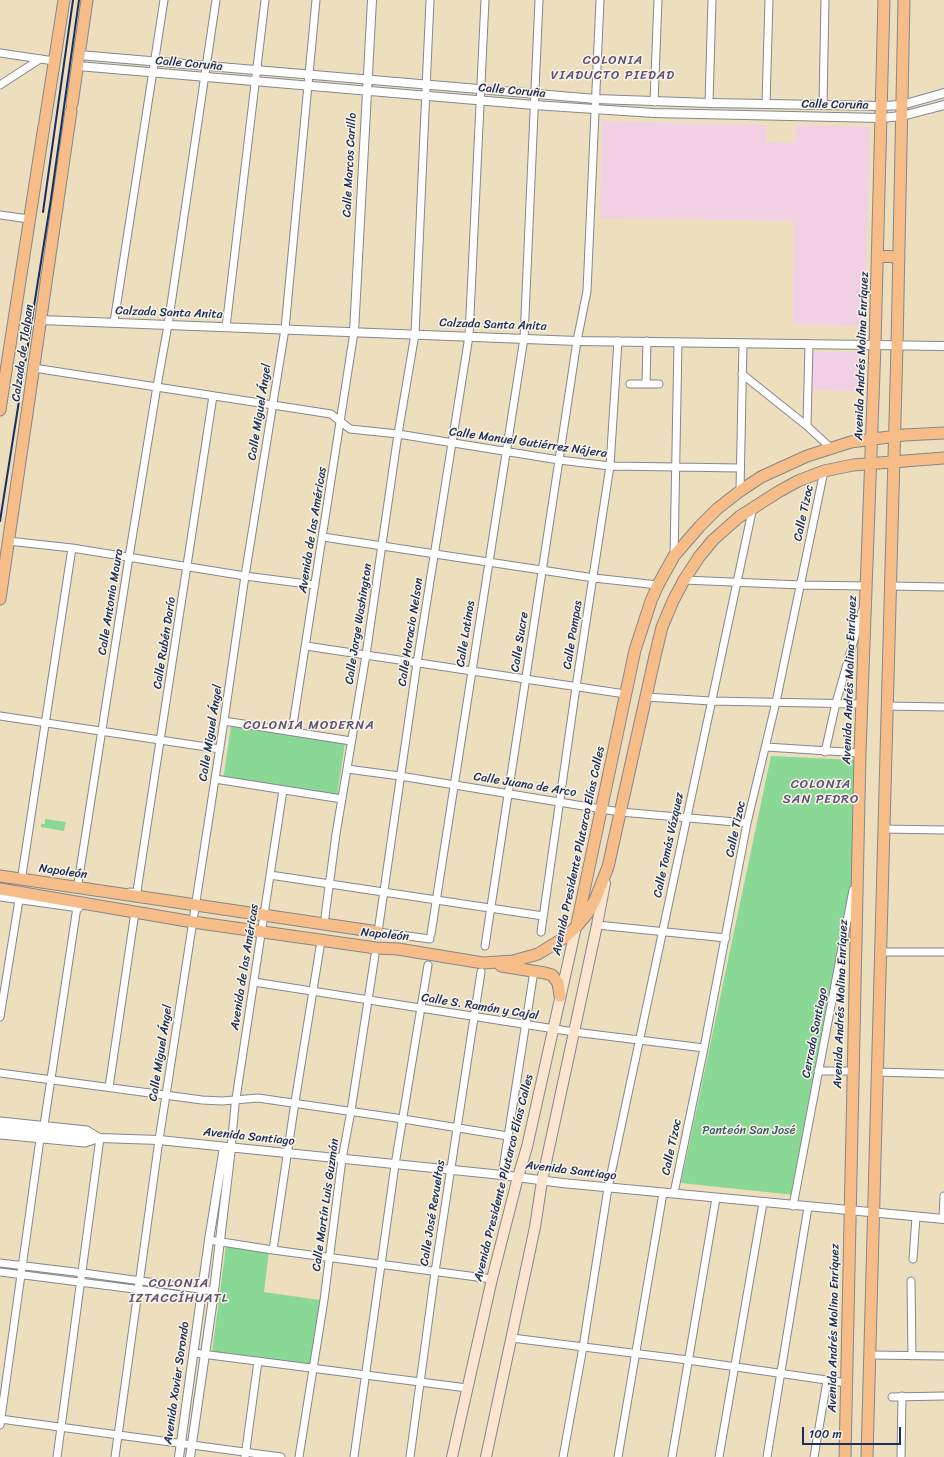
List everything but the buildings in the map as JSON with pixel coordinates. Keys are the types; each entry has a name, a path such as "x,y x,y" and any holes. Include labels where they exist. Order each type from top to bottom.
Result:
{"main road":[{"name":"Calzada de Tlalpan","path":"0,410 2,378 64,0"},
{"name":"Calzada de Tlalpan","path":"0,599 87,0"},
{"name":"Avenida Andrés Molina Enríquez","path":"845,1457 849,1210 860,753 872,463 884,0"},
{"path":"867,1457 897,346 904,0"},
{"path":"878,256 899,257"},
{"name":"Avenida Presidente Plutarco Elías Calles","path":"452,1457 492,1279 527,1147 635,650 642,624 658,585 674,556 700,526 717,509 761,476 807,456 851,442 894,436 944,433"},
{"path":"486,1457 535,1227 542,1181 620,812 662,627 673,601 699,556 726,527 753,507 798,481 824,471 845,466 944,458"},
{"name":"Napoleón","path":"0,889 193,922 321,941 376,948 398,949 482,968 538,954 564,938 587,914 595,900 608,867"},
{"name":"Napoleón","path":"0,876 378,932"},
{"path":"482,968 534,971 552,975 558,983 560,996"}],"street":[{"path":"114,322 164,0"},
{"name":"Calle Antonio Maura","path":"78,883 103,731 129,557 168,325 216,0"},
{"path":"226,327 265,0"},
{"name":"Calle Miguel Ángel","path":"115,1457 159,1140 220,749 245,576 285,329 316,0"},
{"name":"Calle Marcos Carillo","path":"354,332 372,0"},
{"name":"Calle Jorge Washington","path":"325,917 336,834 366,655 398,434 415,334 430,0"},
{"name":"Calle Horacio Nelson","path":"378,932 417,663 469,336 485,0"},
{"name":"Calle Latinos","path":"431,936 524,338 540,0"},
{"name":"Calle Sucre","path":"485,946 577,341 587,291 600,0"},
{"path":"654,102 658,0"},
{"path":"709,103 712,0"},
{"path":"766,104 769,0"},
{"path":"823,105 825,0"},
{"path":"0,53 54,61"},
{"name":"Calle Coruña","path":"79,55 596,99 654,102 823,105 902,116 944,105"},
{"path":"0,85 40,59"},
{"name":"Calle Coruña","path":"78,66 596,110 678,114 881,112 944,93"},
{"path":"0,215 29,219"},
{"name":"Calzada Santa Anita","path":"41,320 577,341 944,346"},
{"name":"Avenida de las Américas","path":"292,731 354,332"},
{"name":"Calle Pampas","path":"541,932 576,687 594,578 610,466 618,341"},
{"path":"646,384 647,341"},
{"path":"674,556 678,342"},
{"path":"740,491 742,343"},
{"path":"807,426 809,344"},
{"name":"Calle Manuel Gutiérrez Nájera","path":"34,368 331,414 350,429 398,434 559,460 610,466 740,468"},
{"path":"742,374 807,426 831,448"},
{"path":"630,384 659,384"},
{"name":"Calle Rubén Darío","path":"137,893 213,396"},
{"name":"Calle Tizoc","path":"674,1193 726,938 747,822 776,702 824,471"},
{"name":"Calle Tomás Vázquez","path":"563,1457 583,1347 608,1188 638,1040 753,507"},
{"path":"323,537 594,578 658,585"},
{"path":"8,541 72,548 245,576 315,585"},
{"path":"22,875 72,548"},
{"path":"684,580 801,585 866,591 825,752"},
{"path":"890,586 944,587"},
{"path":"306,646 625,694"},
{"path":"646,697 711,701 862,704"},
{"path":"887,706 944,707"},
{"path":"0,716 220,749"},
{"path":"224,721 351,740"},
{"path":"766,747 825,752 860,753"},
{"name":"Calle Juana de Arco","path":"347,769 508,793 620,812 747,822"},
{"path":"215,779 342,799"},
{"name":"Avenida de las Américas","path":"228,1147 283,790"},
{"path":"883,829 944,830"},
{"name":"Cerrada Santiago","path":"793,1206 858,864"},
{"name":"Napoleón","path":"0,871 137,893"},
{"path":"270,875 543,916"},
{"name":"Napoleón","path":"0,897 77,908 115,909"},
{"path":"0,1017 19,900"},
{"path":"44,1125 77,908"},
{"path":"109,1087 135,912"},
{"path":"597,925 726,938"},
{"name":"Napoleón","path":"378,932 431,936"},
{"path":"273,1250 321,941"},
{"path":"880,952 944,952"},
{"name":"Calle Martín Luis Guzmán","path":"298,1457 314,1368 342,1159 351,1111 375,955"},
{"path":"354,1457 395,1165 428,965"},
{"name":"Calle José Revueltas","path":"410,1457 435,1272 473,1017 482,968"},
{"path":"502,1175 534,971"},
{"name":"Calle S. Ramón y Cajal","path":"254,982 525,1025 704,1048"},
{"path":"818,1071 852,1071"},
{"path":"877,1072 944,1074"},
{"path":"0,1073 222,1101 258,1098 295,1102 403,1118 508,1136"},
{"name":"Avenida Santiago","path":"0,1121 87,1130 100,1138"},
{"name":"Avenida Santiago","path":"0,1128 100,1138 159,1140 502,1175 608,1188 944,1219"},
{"name":"Avenida Santiago","path":"0,1135 85,1143 100,1138"},
{"path":"57,1457 100,1138"},
{"path":"40,1139 0,1421 62,1426 192,1445 245,1455 281,1457"},
{"name":"Avenida Xavier Sorondo","path":"179,1457 209,1240 228,1147"},
{"name":"Avenida Xavier Sorondo","path":"190,1457 220,1242 228,1147"},
{"path":"618,1457 663,1192"},
{"path":"944,1196 944,1219"},
{"path":"672,1457 716,1198"},
{"path":"719,1457 763,1203"},
{"path":"766,1457 808,1207"},
{"path":"913,1259 916,1217"},
{"path":"209,1240 328,1258 492,1279"},
{"path":"0,1263 82,1273 202,1294"},
{"path":"0,1272 138,1290 213,1295"},
{"path":"911,1281 912,1356"},
{"path":"512,1338 688,1360 847,1383"},
{"path":"194,1353 467,1388"},
{"path":"870,1355 944,1356"},
{"path":"245,1455 258,1362"},
{"path":"814,1457 827,1381"},
{"path":"901,1457 902,1396"},
{"path":"892,1397 944,1396"}],"shaded area":[{"path":"602,121 766,125 766,142 795,143 796,125 870,127 865,326 793,325 794,221 600,218"},
{"path":"812,352 862,352 862,391 811,390"}],"green space":[{"path":"231,726 345,743 337,796 223,780"},
{"name":"Panteón San José","path":"771,756 856,760 854,874 794,1195 681,1183"},
{"path":"45,819 66,822 64,831 41,827 41,824 45,824"},
{"path":"226,1246 269,1251 264,1292 320,1300 311,1366 212,1352"}],"railway":[{"path":"43,212 73,0"},
{"path":"0,521 51,199 79,0"}],"district":[{"name":"COLONIA VIADUCTO PIEDAD","path":"613,68"},
{"name":"COLONIA MODERNA","path":"309,726"},
{"name":"COLONIA SAN PEDRO","path":"821,792"},
{"name":"COLONIA IZTACCÍHUATL","path":"179,1292"}]}
